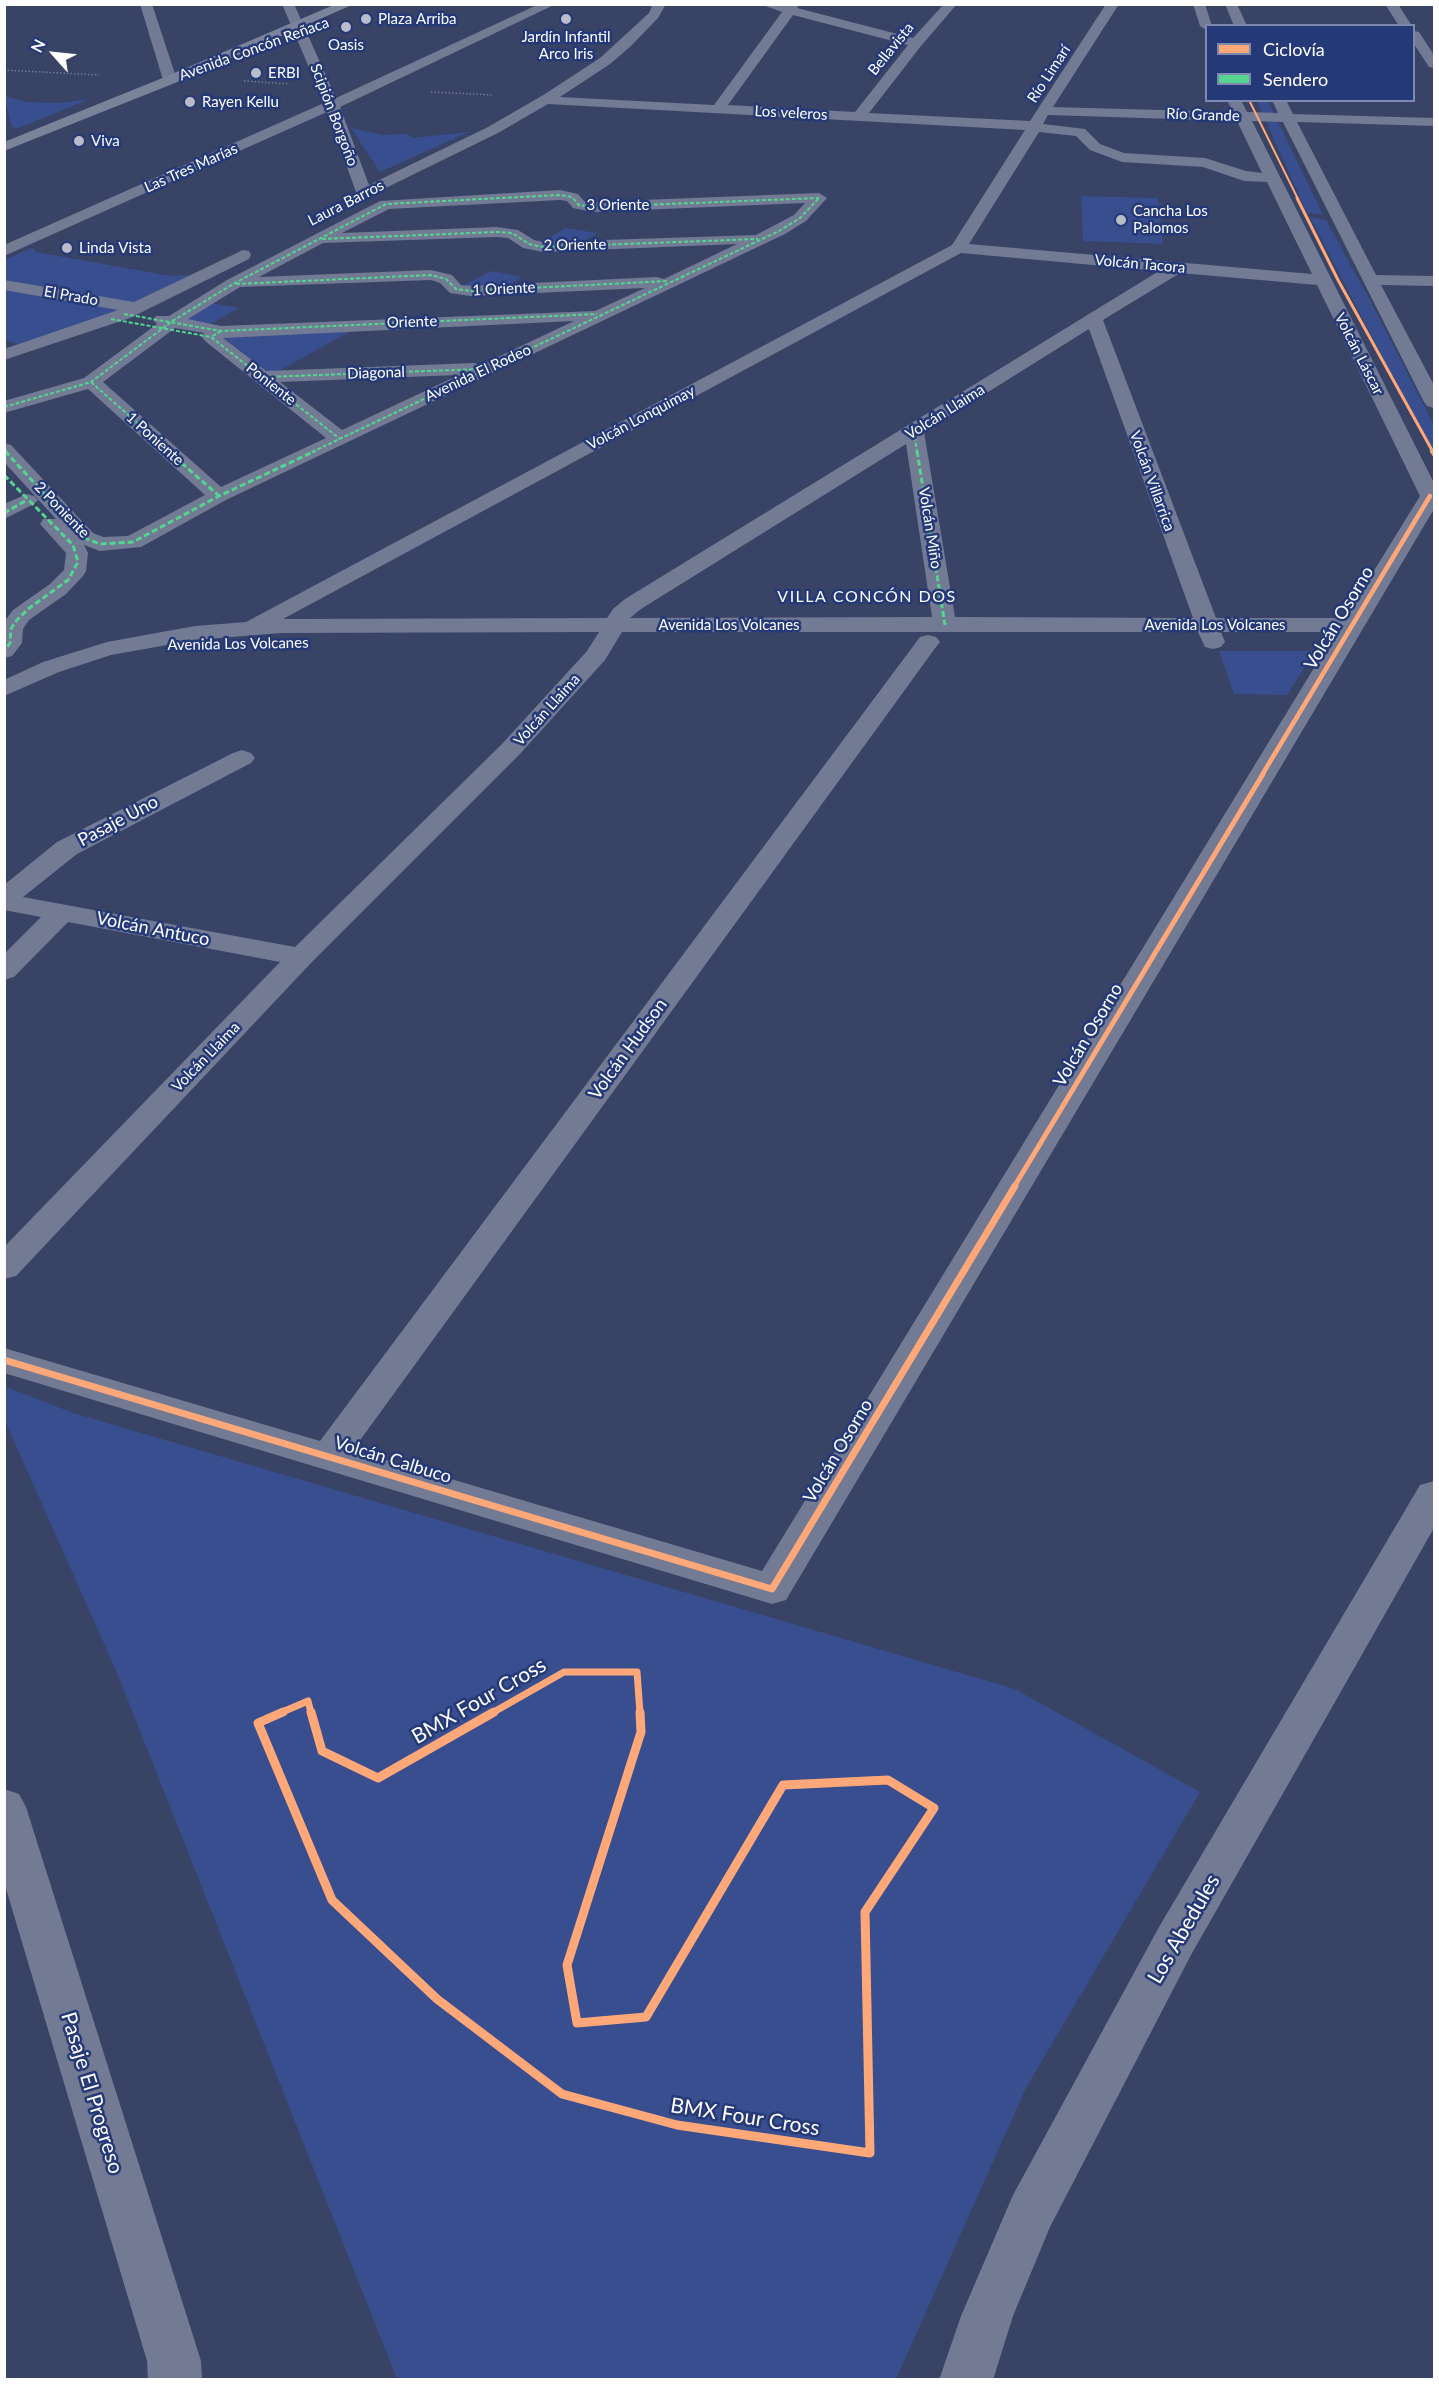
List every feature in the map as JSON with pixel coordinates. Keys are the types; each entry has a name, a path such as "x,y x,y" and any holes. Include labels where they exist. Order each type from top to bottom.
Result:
{"main road":[{"name":"Avenida Concón Reñaca","path":"299,29 348,4"},
{"name":"Avenida Concón Reñaca","path":"4,147 170,80 237,49 362,8"}],"street":[{"path":"146,4 170,80"},
{"name":"Scipión Borgoño","path":"288,4 299,29 334,82 332,105 364,193"},
{"name":"Las Tres Marías","path":"5,245 332,105 550,4"},
{"name":"Laura Barros","path":"336,208 493,130 548,99 605,61 654,15 660,4"},
{"path":"766,4 791,8 916,43"},
{"name":"Bellavista","path":"859,117 916,43 951,4"},
{"name":"Río Limarí","path":"1014,162 1043,111 1113,4"},
{"path":"1199,4 1205,24"},
{"path":"1231,4 1240,24"},
{"path":"1391,4 1405,24"},
{"path":"718,109 791,8"},
{"path":"1415,38 1434,64"},
{"name":"Las Tres Marías","path":"334,82 371,87"},
{"name":"Los veleros","path":"548,99 602,105 718,109 1035,127 1080,132 1095,147 1122,157 1205,163 1244,176 1271,178"},
{"name":"Volcán Láscar","path":"1235,102 1432,499"},
{"path":"1279,102 1434,402"},
{"name":"Río Grande","path":"1043,111 1434,122"},
{"name":"Volcán Lonquimay","path":"245,636 259,621 958,248 1014,162"},
{"name":"3 Oriente","path":"318,239 386,204 560,195 572,197 575,204 592,207 819,198"},
{"name":"Avenida El Rodeo","path":"133,542 219,496 764,238 800,218 819,198"},
{"name":"2 Oriente","path":"318,239 497,232 512,233 529,244 543,247 764,238"},
{"path":"4,407 91,382 166,325 233,284 318,239"},
{"name":"Volcán Tacora","path":"958,248 1321,279"},
{"path":"4,355 117,316 255,249"},
{"name":"Volcán Llaima","path":"4,1268 301,957 510,750 597,655 612,633 621,614 633,604 1177,267"},
{"name":"1 Oriente","path":"233,284 431,275 446,279 456,289 470,291 673,281"},
{"path":"1370,280 1434,281"},
{"name":"El Prado","path":"4,285 117,316 216,334"},
{"name":"Oriente","path":"216,334 603,314"},
{"name":"El Prado","path":"63,318 117,316"},
{"name":"Volcán Villarrica","path":"1094,319 1209,633"},
{"name":"Poniente","path":"216,334 340,439"},
{"name":"Diagonal","path":"265,377 488,369"},
{"name":"1 Poniente","path":"91,382 219,496"},
{"name":"Volcán Miño","path":"914,431 937,633"},
{"name":"2 Poniente","path":"4,449 85,538 100,544 133,542"},
{"path":"4,475 73,545 78,562 68,580 28,609 15,622 11,629 10,643 4,651"},
{"name":"Volcán Osorno","path":"772,1589 1348,633 1432,499"},
{"path":"4,513 27,500"},
{"name":"Avenida Los Volcanes","path":"4,689 51,667 106,649 245,636 612,633 1348,633"},
{"name":"Volcán Hudson","path":"329,1456 937,633"},
{"name":"Pasaje Uno","path":"4,900 67,848 242,758"},
{"name":"Volcán Antuco","path":"4,900 301,957"},
{"path":"4,971 62,912"},
{"name":"Volcán Calbuco","path":"4,1360 772,1589"},
{"name":"Los Abedules","path":"966,2379 987,2316 1037,2201 1175,1941 1434,1495"},
{"name":"Pasaje El Progreso","path":"4,1807 174,2361 175,2379"}],"path":[{"path":"371,87 548,99"}],"shaded area":[{"path":"4,96 27,102 57,103 90,99 19,128 12,127"},
{"path":"1257,102 1268,102 1323,215 1307,213"},
{"path":"351,128 382,135 408,134 412,138 469,132 380,172"},
{"name":"Cancha Los Palomos","path":"1081,196 1158,198 1163,244 1083,241"},
{"path":"1310,217 1326,220 1371,302 1434,425 1434,457"},
{"path":"565,228 597,233 583,242 548,243 546,240"},
{"path":"32,248 36,252 171,276 189,275 171,287 111,314 18,344 5,340 4,260"},
{"path":"490,271 522,277 506,286 464,288 465,285"},
{"path":"211,303 239,308 210,324 181,320"},
{"path":"170,327 353,330 277,372 268,373 221,336"},
{"path":"1219,651 1315,651 1287,695 1234,694"},
{"path":"4,1386 73,1413 1015,1689 1200,1792 1026,2088 896,2379 397,2379 117,1673 5,1421"}],"marked path":[{"path":"4,407 91,382 171,322 233,284 386,204 560,195 572,197 579,205 592,207 819,198"},
{"path":"4,449 85,538 100,544 133,542 219,496 779,231 800,218 819,198"},
{"path":"322,239 497,232 512,233 529,244 543,247 758,239"},
{"path":"236,284 431,275 446,279 456,289 470,291 668,281"},
{"path":"124,314 221,331 597,314"},
{"path":"111,319 211,337"},
{"path":"221,331 211,337 340,439"},
{"path":"265,377 482,369"},
{"path":"91,382 219,496"},
{"path":"914,431 945,625"},
{"path":"4,475 73,545 78,562 68,580 28,609 15,622 11,629 10,643 4,651"},
{"path":"4,513 27,500"}],"cycle path":[{"path":"1250,102 1338,280 1434,454"},
{"path":"4,1360 772,1589 1430,496"},
{"name":"BMX Four Cross","path":"564,1672 637,1672 641,1732 567,1965 577,2023 646,2017 783,1785 888,1780 934,1808 865,1912 870,2153 677,2125 562,2094 437,1999 332,1900 258,1723 308,1701 322,1751 378,1778 564,1672"}],"place":[{"name":"Plaza Arriba","path":"366,19"},
{"name":"Jardín Infantil Arco Iris","path":"566,19"},
{"name":"Oasis","path":"346,27"},
{"name":"ERBI","path":"256,73"},
{"name":"Rayen Kellu","path":"190,102"},
{"name":"Viva","path":"79,141"},
{"name":"Cancha Los Palomos","path":"1121,220"},
{"name":"Linda Vista","path":"67,248"}],"district":[{"name":"VILLA CONCÓN DOS","path":"867,597"}]}
